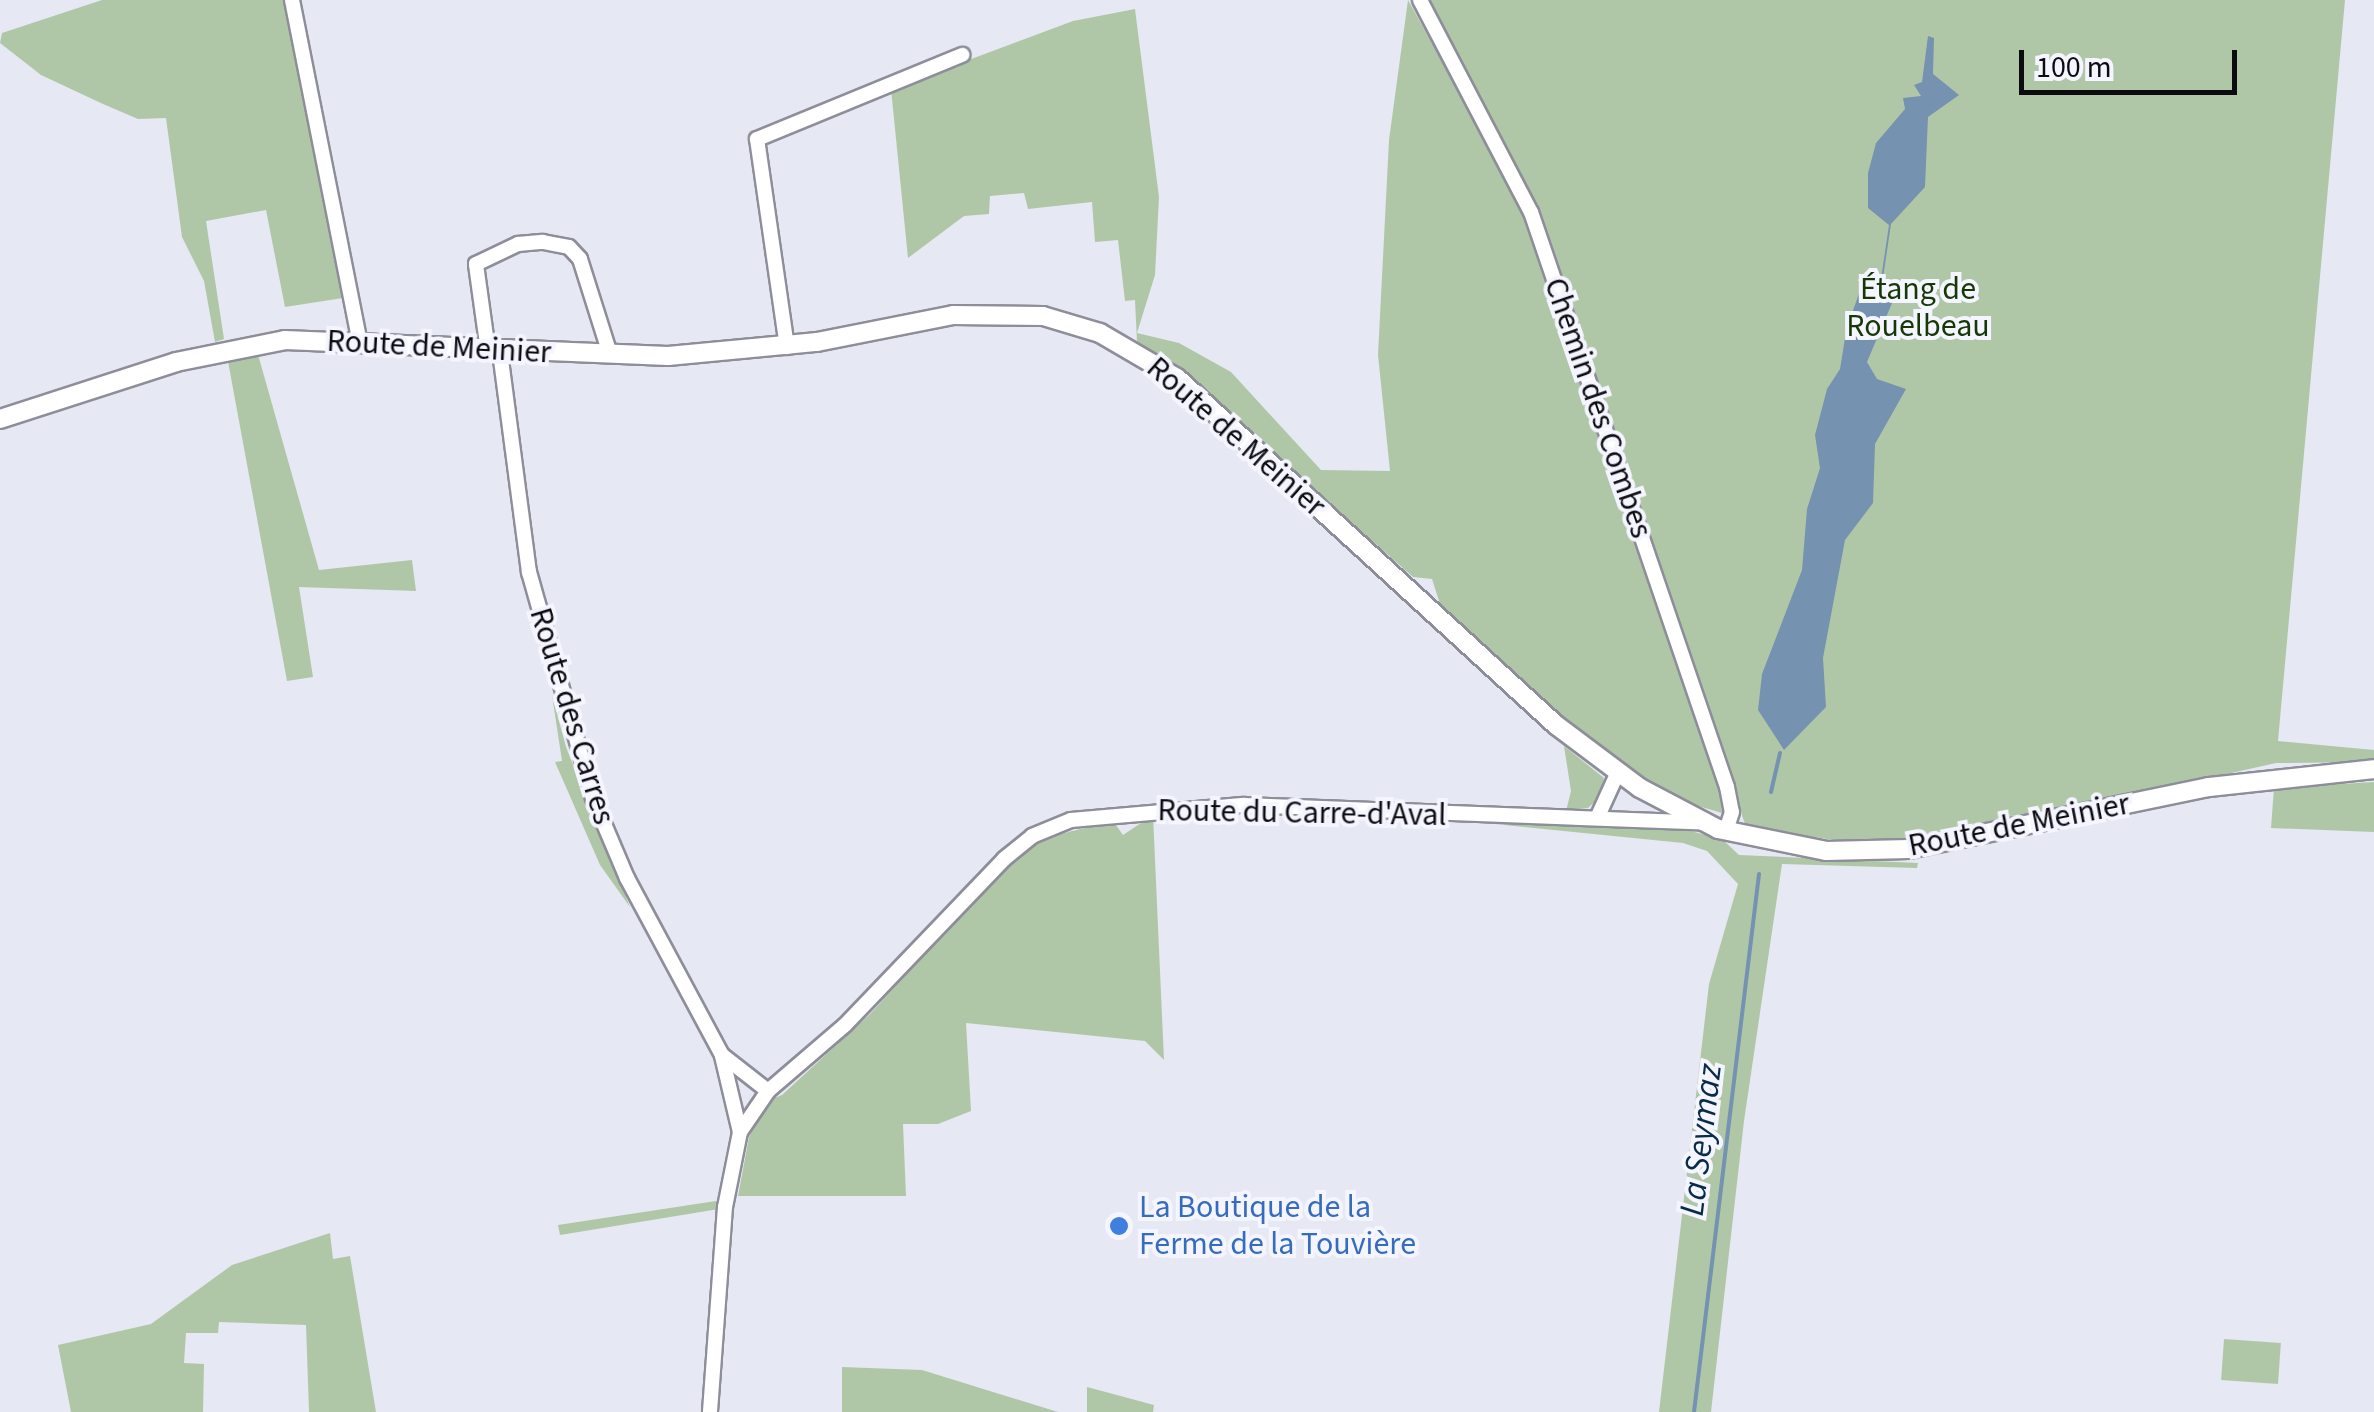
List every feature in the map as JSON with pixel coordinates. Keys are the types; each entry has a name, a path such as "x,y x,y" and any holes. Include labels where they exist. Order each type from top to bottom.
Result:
{"street":[{"path":"292,0 360,342"},
{"name":"Chemin des Combes","path":"1420,0 1531,212 1727,787 1732,812 1726,831"},
{"path":"787,346 758,139 962,55"},
{"name":"Route des Carres","path":"610,354 580,258 569,246 544,242 518,244 476,264 529,572 594,798 627,878 722,1055 740,1132"},
{"name":"Route de Meinier","path":"0,419 242,346 360,342 494,352 610,354 787,346 990,313 1054,319 1131,348 1204,401 1538,709 1618,772 1704,824 1793,848 1899,850 2209,787 2374,770"},
{"path":"1598,816 1618,772"},
{"name":"Route du Carre-d'Aval","path":"768,1091 845,1025 1004,859 1058,824 1225,806 1598,816 1704,824"},
{"name":"Route des Carres","path":"710,1412 721,1326 718,1247 740,1132 768,1091 722,1055"}],"green space":[{"path":"102,0 288,0 343,298 285,307 266,210 206,221 224,339 215,342 204,281 182,237 166,118 138,119 103,104 41,75 0,43 2,33"},
{"path":"1408,0 1524,208 1721,783 1722,813 1678,800 1566,723 1442,610 1432,579 1413,577 1184,374 1137,342 1135,300 1125,301 1118,240 1095,242 1092,202 1028,209 1024,193 990,196 989,214 964,216 908,258 891,89 1073,21 1135,9 1159,197 1155,275 1137,333 1179,343 1231,372 1321,470 1390,471 1378,355 1389,140"},
{"name":"Étang de Rouelbeau","path":"1427,0 2345,0 2278,741 2374,750 2374,762 2276,763 1958,834 1868,845 1746,827 1533,206"},
{"path":"257,351 319,570 412,560 416,591 299,587 313,677 287,681 227,356"},
{"path":"552,695 566,747 630,907 600,865 555,762 562,761"},
{"path":"1564,746 1604,778 1601,796 1588,808 1566,811 1571,791"},
{"path":"2374,782 2374,832 2271,828 2274,788"},
{"path":"1153,815 1164,1060 1145,1041 966,1023 971,1111 938,1124 903,1124 906,1196 738,1196 749,1137 767,1101 782,1095 870,1014 1009,863 1044,838 1113,821 1123,835"},
{"path":"1485,823 1613,823 1691,831 1723,840 1739,855 1918,863 1917,868 1782,864 1744,1121 1711,1412 1659,1412 1709,984 1738,884 1707,851 1683,843"},
{"path":"716,1201 719,1209 560,1235 558,1225"},
{"path":"330,1233 333,1259 350,1256 376,1412 309,1412 306,1325 219,1322 218,1333 186,1333 184,1363 204,1364 203,1412 71,1412 58,1345 151,1324 232,1265"},
{"path":"2224,1339 2281,1343 2278,1384 2221,1380"},
{"path":"842,1367 922,1370 1058,1412 842,1412"},
{"path":"1087,1387 1154,1405 1153,1412 1087,1412"}],"water":[{"path":"1928,36 1934,38 1933,74 1959,95 1928,117 1925,187 1891,224 1883,278 1895,296 1867,362 1877,379 1906,389 1875,444 1873,503 1845,540 1823,658 1826,707 1784,750 1758,710 1762,674 1802,570 1807,509 1820,468 1815,435 1827,389 1840,369 1846,332 1855,325 1851,316 1861,288 1881,279 1889,225 1868,208 1868,173 1876,143 1905,109 1903,98 1921,96 1914,85 1922,82"}],"waterway":[{"name":"La Seymaz","path":"1771,792 1780,753"},
{"name":"La Seymaz","path":"1694,1412 1759,874"}],"place":[{"name":"La Boutique de la Ferme de la Touvière","path":"1119,1226"}]}
